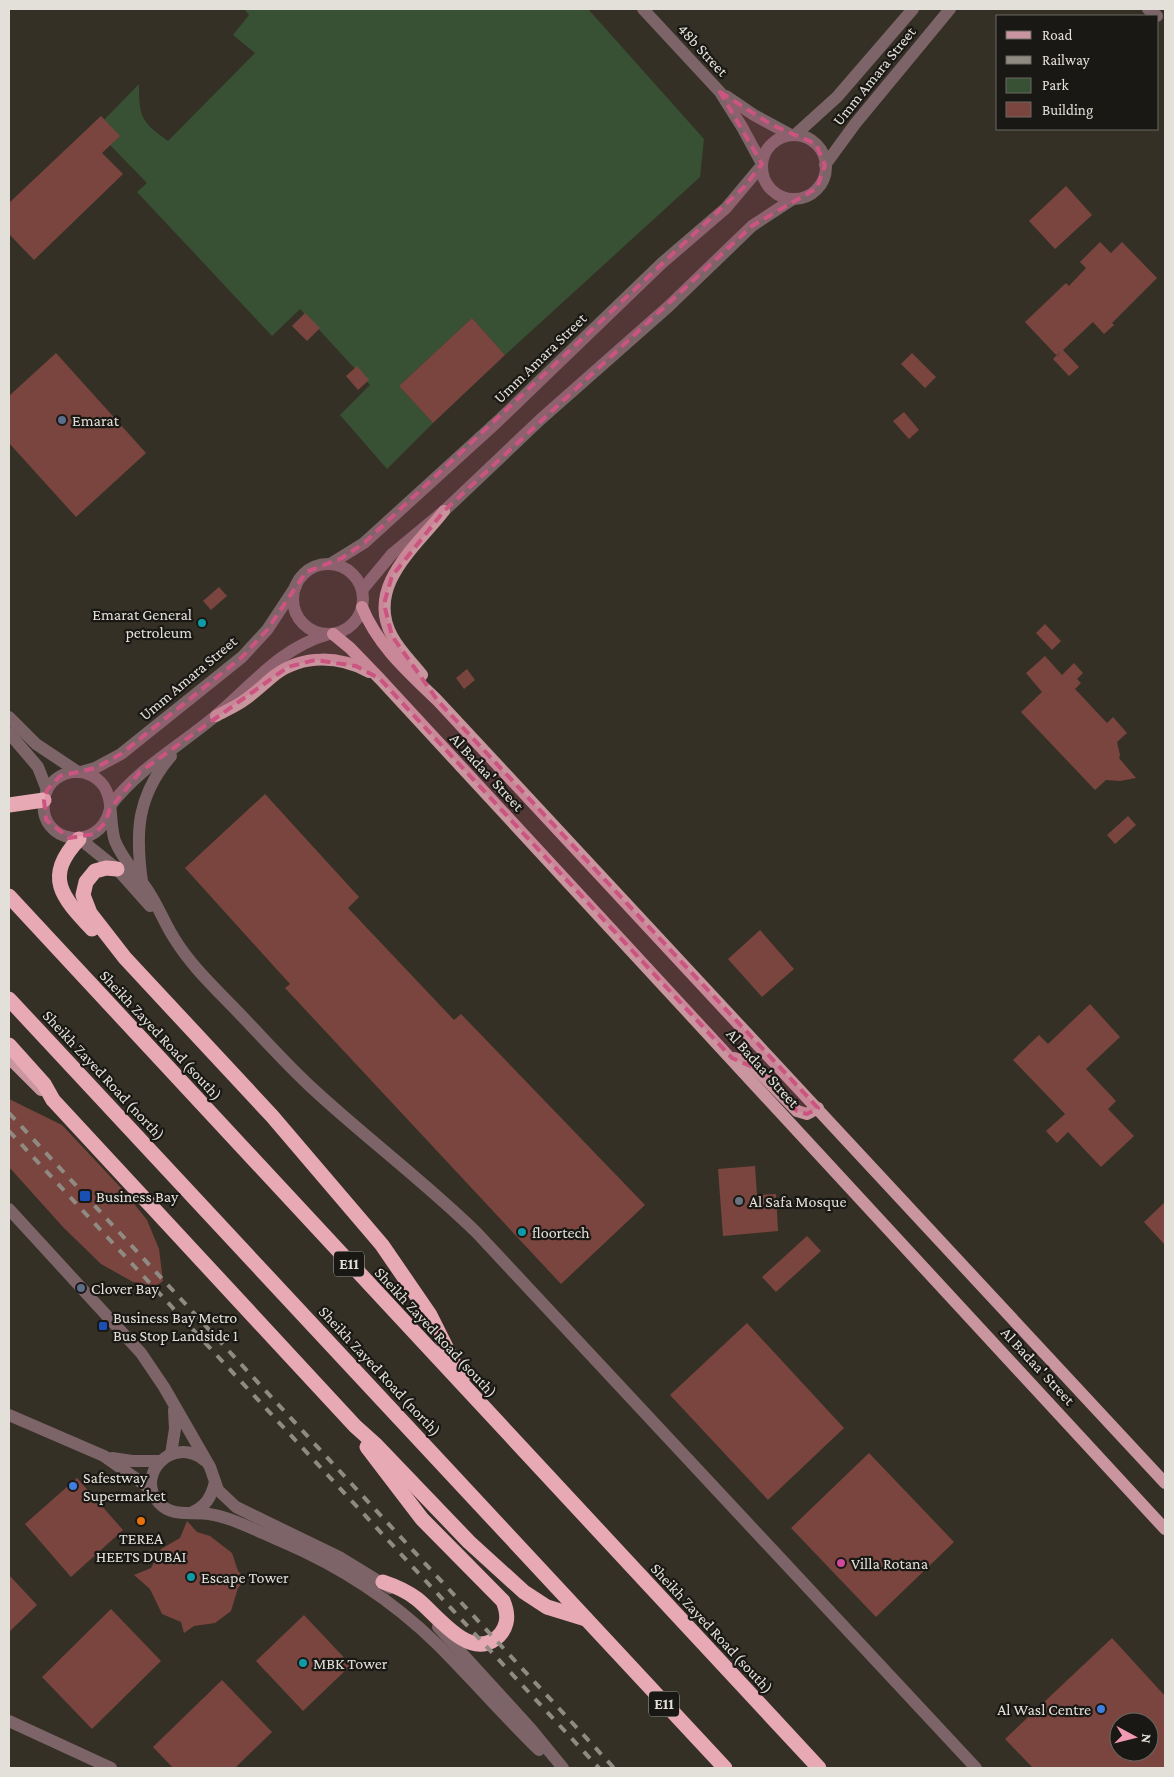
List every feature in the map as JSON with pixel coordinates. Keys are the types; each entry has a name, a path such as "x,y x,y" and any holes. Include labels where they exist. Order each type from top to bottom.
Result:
{"highway":[{"path":"9,805 45,795"},
{"path":"79,839 62,860 59,883 63,894 100,937 125,958"},
{"path":"118,869 106,868 95,871 86,882 83,895 90,913 125,958 272,1116 382,1245 430,1315 468,1392"},
{"name":"Sheikh Zayed Road (south)","path":"9,896 819,1768"},
{"name":"Sheikh Zayed Road (north)","path":"9,999 725,1768"},
{"path":"9,1045 44,1084 53,1100 355,1426 375,1444 470,1542 524,1592 547,1607 586,1619"},
{"path":"355,1426 369,1450 422,1519 503,1601 507,1617 506,1625 497,1638 490,1642 482,1644 466,1641 417,1599 383,1582"}],"main road":[{"path":"438,701 392,636 386,619 384,604 386,590 392,576 444,511"},
{"name":"Al Badaa' Street","path":"362,607 383,645 438,701 818,1108 1165,1483"},
{"name":"Al Badaa' Street","path":"331,634 350,648 380,679 1165,1529"},
{"path":"216,716 244,701 275,675 301,662 315,660 343,662 362,668 380,679"},
{"path":"9,1058 53,1100"},
{"path":"732,1058 751,1064 797,1111 807,1114 818,1108"}],"street":[{"name":"48b Street","path":"643,9 720,92 762,164"},
{"name":"Umm Amara Street","path":"793,135 838,97 912,9"},
{"name":"Umm Amara Street","path":"825,165 855,124 950,9"},
{"name":"48b Street","path":"720,92 754,115 793,135"},
{"path":"362,590 392,554 444,511 541,420 669,306 752,226 793,199 806,196 817,188 824,176 825,165 821,150 810,139 793,135 780,138 771,144 765,153 762,175 774,192 793,199"},
{"name":"Umm Amara Street","path":"330,564 364,543 497,422 662,263 726,208 762,164"},
{"path":"79,839 100,829 110,808 140,772 216,716 290,650 302,643 331,634 353,623 362,607 362,590 353,575 339,566 330,564 313,567 300,578 296,586 294,605 302,622 319,633 331,634"},
{"name":"Umm Amara Street","path":"79,772 95,768 121,754 242,657 267,630 296,586"},
{"path":"9,717 36,744 79,772"},
{"path":"9,733 38,767 45,795 43,810 52,828 60,834 79,839 118,869 161,915"},
{"path":"143,884 138,834 144,800 157,775 183,742"},
{"path":"45,795 60,776 79,772 90,774 105,787 116,842 123,857 143,884 176,941 194,965 290,1066 329,1103 427,1186 477,1233 976,1768"},
{"path":"9,1209 141,1353 210,1467 223,1497 236,1507 342,1558 383,1582 405,1598 445,1634 531,1729 561,1768"},
{"path":"171,1454 175,1429 174,1405"},
{"path":"9,1415 104,1456 152,1490"},
{"path":"205,1461 189,1452 171,1454 160,1461 154,1470 152,1490 156,1499 171,1512 220,1516 290,1546 336,1568 378,1595 436,1644 524,1736 561,1768"},
{"path":"104,1456 132,1461 160,1461"},
{"path":"191,1513 200,1509 208,1502 215,1482"},
{"path":"9,1721 111,1768"}],"highlighted area":[{"path":"720,92 772,125 816,144 825,165 817,188 752,226 444,511 392,576 384,604 392,636 438,701 818,1108 807,1114 797,1111 755,1068 732,1058 380,679 356,666 315,660 288,667 140,772 110,809 105,823 94,834 69,838 46,820 44,800 47,790 60,776 95,768 121,754 242,657 267,630 306,572 342,558 364,543 744,187 762,164"}],"green space":[{"path":"244,9 588,9 704,139 700,177 505,355 472,318 399,386 433,423 387,469 340,415 370,385 300,309 272,336 137,192 147,183 110,145 104,120 139,84 143,118 152,129 168,141 255,53 233,35 249,15"}],"building":[{"path":"101,116 120,136 102,153 123,174 34,260 9,234 9,203"},
{"path":"1066,186 1092,215 1055,249 1029,221"},
{"path":"1100,242 1111,253 1122,242 1157,278 1112,323 1114,325 1104,334 1093,322 1063,350 1079,367 1069,376 1053,359 1057,355 1025,322 1066,283 1069,286 1086,268 1080,262"},
{"path":"305,313 320,328 307,341 292,326"},
{"path":"472,318 505,355 433,423 399,386"},
{"name":"Emarat","path":"56,353 146,453 76,517 9,443 9,396"},
{"path":"912,353 936,377 925,388 901,364"},
{"path":"357,366 369,380 358,390 346,376"},
{"path":"904,412 919,430 909,439 893,421"},
{"path":"219,587 227,596 211,610 203,601"},
{"path":"1045,624 1061,641 1052,650 1036,633"},
{"path":"1045,656 1062,675 1074,663 1083,673 1077,679 1081,683 1075,689 1107,723 1113,717 1127,733 1117,742 1119,758 1136,778 1120,781 1106,780 1095,790 1021,712 1042,692 1026,673"},
{"path":"467,669 475,680 464,689 456,678"},
{"path":"265,794 359,897 348,908 454,1020 461,1014 645,1205 561,1284 285,988 290,984 185,868"},
{"path":"1128,816 1136,825 1115,844 1107,835"},
{"path":"760,930 794,969 762,997 728,959"},
{"path":"1090,1004 1120,1037 1086,1069 1116,1101 1108,1109 1134,1136 1101,1167 1068,1132 1057,1143 1046,1131 1065,1114 1013,1060 1039,1035 1048,1044"},
{"path":"9,1099 62,1125 123,1190 147,1220 159,1249 163,1281 156,1286 133,1282 101,1264 63,1227 9,1167"},
{"name":"Al Safa Mosque","path":"755,1166 757,1195 776,1194 778,1231 723,1236 718,1169"},
{"path":"1165,1202 1165,1245 1144,1222"},
{"path":"807,1236 821,1251 776,1292 762,1277"},
{"path":"747,1323 844,1428 768,1500 670,1395"},
{"name":"Villa Rotana","path":"869,1453 954,1542 876,1617 791,1528"},
{"path":"77,1478 123,1530 71,1577 25,1524"},
{"name":"Escape Tower","path":"187,1521 197,1532 210,1536 232,1553 238,1571 246,1579 238,1588 231,1611 215,1623 194,1626 184,1633 181,1622 162,1614 150,1589 134,1575 151,1568 161,1549 180,1538"},
{"path":"9,1575 37,1605 9,1632"},
{"path":"111,1609 161,1661 92,1729 42,1677"},
{"name":"MBK Tower","path":"304,1615 351,1665 303,1711 256,1661"},
{"name":"Al Wasl Centre","path":"1112,1638 1165,1696 1165,1768 1033,1768 1005,1739"},
{"path":"222,1680 272,1732 235,1768 173,1768 153,1747"}],"railway":[{"path":"9,1113 614,1768"},
{"path":"9,1131 599,1768"}],"place":[{"name":"Emarat","path":"62,420"},
{"name":"Emarat General petroleum","path":"202,623"},
{"name":"Business Bay","path":"85,1196"},
{"name":"Al Safa Mosque","path":"739,1201"},
{"name":"floortech","path":"522,1232"},
{"name":"Clover Bay","path":"81,1288"},
{"name":"Business Bay Metro Bus Stop Landside 1","path":"103,1326"},
{"name":"Safestway Supermarket","path":"73,1486"},
{"name":"TEREA HEETS DUBAI","path":"141,1521"},
{"name":"Villa Rotana","path":"841,1563"},
{"name":"Escape Tower","path":"191,1577"},
{"name":"MBK Tower","path":"303,1663"},
{"name":"Al Wasl Centre","path":"1101,1709"}]}
